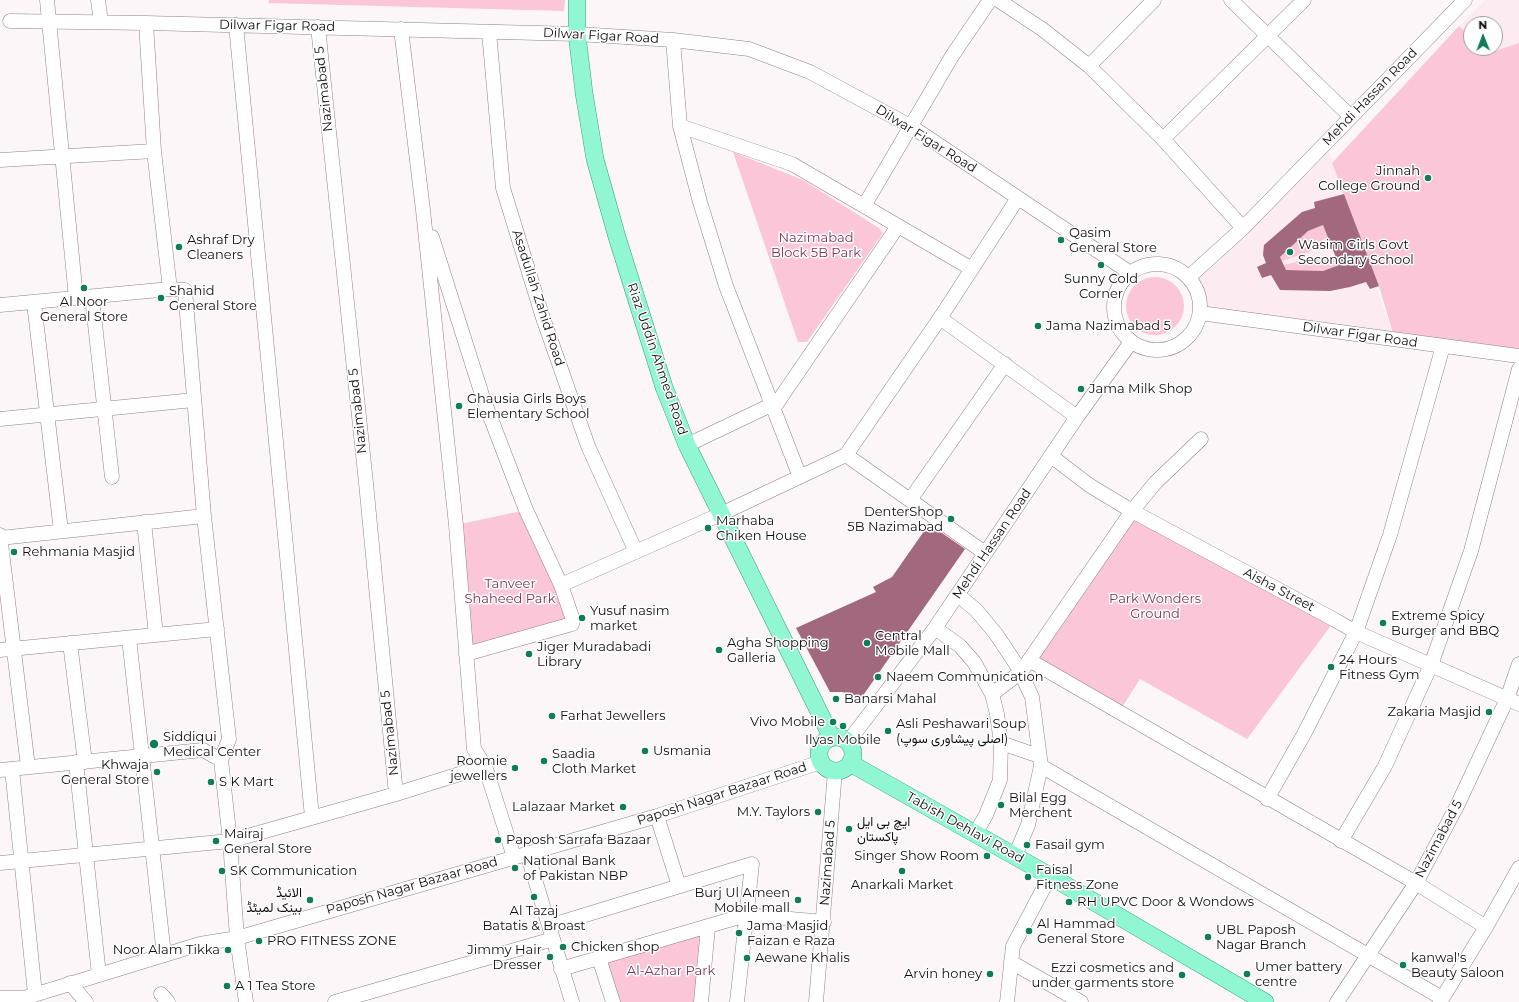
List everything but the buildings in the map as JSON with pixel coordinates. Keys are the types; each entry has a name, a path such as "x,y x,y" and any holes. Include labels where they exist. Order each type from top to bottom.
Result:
{"main road":[{"name":"Riaz Uddin Ahmed Road","path":"577,0 577,34 584,93 595,159 662,380 687,445 721,514 840,740 853,752 836,765"},
{"path":"836,765 820,757 821,747 828,740 840,740"},
{"name":"Tabish Dehlavi Road","path":"836,765 976,834 1265,1002"}],"street":[{"path":"46,0 76,298"},
{"path":"98,0 101,22"},
{"path":"864,206 952,56 990,0"},
{"path":"998,0 1042,29 1089,66 1163,139 1243,228"},
{"path":"1231,0 1352,117"},
{"path":"1163,139 1304,0"},
{"name":"Mehdi Hassan Road","path":"1189,277 1243,228 1465,0"},
{"path":"1089,66 1151,1"},
{"name":"Dilwar Figar Road","path":"10,22 101,22 577,34 673,40 749,49 810,72 912,126 1129,272"},
{"path":"146,23 154,151 170,289"},
{"path":"236,25 312,817"},
{"name":"Nazimabad 5","path":"318,27 396,794"},
{"path":"401,29 423,210 456,525 474,749 485,766 551,932 572,1002"},
{"name":"Asadullah Zahid Road","path":"489,32 503,188 543,318 588,446 636,552"},
{"path":"673,40 680,126 700,202 726,286 800,477"},
{"path":"680,126 792,164 972,269"},
{"path":"0,160 154,151"},
{"path":"561,585 721,514 846,455 940,318 1018,198"},
{"path":"423,210 483,398 526,510 561,585 573,620 572,624 466,654"},
{"path":"687,445 772,407 898,226"},
{"path":"1166,264 1177,268 1189,277 1197,290 1200,313 1194,330 1184,341 1173,348 1158,351 1143,348 1131,342 1120,332 1114,318 1113,309 1115,294 1122,280 1129,272 1141,266 1166,264"},
{"path":"0,305 170,289 185,290 204,516 229,739 221,760 230,841 237,938 246,1002"},
{"path":"92,297 112,477"},
{"path":"34,303 61,531"},
{"name":"Dilwar Figar Road","path":"1200,313 1519,356"},
{"path":"940,318 1077,417"},
{"name":"Mehdi Hassan Road","path":"840,740 935,628 1077,417 1131,342"},
{"path":"1267,799 1304,734 1356,632 1390,535 1443,346"},
{"path":"910,500 1005,364"},
{"path":"1341,841 1385,766 1431,665 1471,551 1519,368"},
{"path":"0,419 194,400"},
{"path":"992,694 1020,672 1132,511 1156,482 1201,439"},
{"path":"846,455 985,553"},
{"name":"Aisha Street","path":"1051,456 1089,485 1132,511 1356,632 1513,702"},
{"path":"28,767 14,648 3,579 0,537 204,516"},
{"path":"144,522 156,635"},
{"path":"958,595 976,610 996,634 1020,672 1032,697 1040,761 1028,825 1015,856"},
{"path":"935,628 960,646 974,662 992,694 997,714 1001,743 1000,780 976,834"},
{"path":"0,650 217,629"},
{"path":"129,638 164,955"},
{"path":"70,643 86,854 99,975"},
{"path":"1029,660 1267,799 1416,883 1486,927"},
{"name":"Nazimabad 5","path":"1337,1002 1416,883 1513,702 1519,664"},
{"path":"1001,743 1040,761 1368,955 1441,1000 1486,927 1519,868"},
{"path":"35,994 21,860 6,769 203,750 221,760"},
{"name":"Nazimabad 5","path":"816,1002 824,922 836,765"},
{"name":"Paposh Nagar Bazaar Road","path":"0,998 24,998 200,944 237,938 836,765"},
{"path":"0,862 230,841 396,794 485,766"},
{"path":"657,816 679,886"},
{"path":"335,1002 551,932 679,886 752,864 738,1002"},
{"path":"1007,1002 1013,946 1050,876"},
{"path":"561,969 746,915 824,922"},
{"path":"701,1002 708,927"},
{"path":"598,958 613,1002"},
{"path":"1011,962 1081,1002"},
{"path":"70,983 86,1002"}],"shaded area":[{"path":"1485,0 1519,0 1519,43 1503,48 1503,16 1469,16"},
{"path":"1463,22 1463,30 1459,26"},
{"name":"Wasim Girls Govt Secondary School","path":"1326,143 1395,340 1200,313 1197,290 1189,277"}],"green space":[{"path":"269,0 565,0 564,11 269,3"},
{"name":"Jinnah College Ground","path":"1459,26 1463,30 1463,56 1503,56 1503,48 1519,43 1519,356 1395,340 1379,286 1332,163"},
{"name":"Nazimabad Block 5B Park","path":"733,152 803,180 879,228 883,233 807,342 798,342"},
{"path":"1323,225 1328,236 1309,252 1282,261 1280,257 1308,231"},
{"path":"1336,257 1339,265 1323,271 1286,270 1284,265 1312,258"},
{"path":"1155,277 1166,279 1179,290 1182,295 1184,306 1182,317 1171,330 1166,333 1155,335 1144,333 1131,322 1128,317 1126,306 1128,295 1139,282 1144,279"},
{"name":"Tanveer Shaheed Park","path":"526,510 572,624 466,654 456,525"},
{"name":"Park Wonders Ground","path":"1132,511 1335,620 1247,739 1140,679 1119,712 1029,660"},
{"name":"Al-Azhar Park","path":"708,927 701,1002 613,1002 599,958"}],"place":[{"name":"Jinnah College Ground","path":"1428,178"},
{"name":"Qasim General Store","path":"1061,240"},
{"name":"Ashraf Dry Cleaners","path":"179,247"},
{"name":"Wasim Girls Govt Secondary School","path":"1290,252"},
{"name":"Sunny Cold Corner","path":"1101,265"},
{"name":"Al Noor General Store","path":"84,288"},
{"name":"Shahid General Store","path":"161,298"},
{"name":"Jama Nazimabad 5","path":"1038,326"},
{"name":"Jama Milk Shop","path":"1081,389"},
{"name":"Ghausia Girls Boys Elementary School","path":"459,406"},
{"name":"DenterShop 5B Nazimabad","path":"951,519"},
{"name":"Marhaba Chiken House","path":"708,528"},
{"name":"Rehmania Masjid","path":"14,552"},
{"name":"Yusuf nasim market","path":"582,618"},
{"name":"Extreme Spicy Burger and BBQ","path":"1383,623"},
{"name":"Central Mobile Mall","path":"867,643"},
{"name":"Agha Shopping Galleria","path":"719,650"},
{"name":"Jiger Muradabadi Library","path":"529,654"},
{"name":"24 Hours Fitness Gym","path":"1331,667"},
{"name":"Naeem Communication","path":"878,677"},
{"name":"Banarsi Mahal","path":"836,699"},
{"name":"Zakaria Masjid","path":"1489,712"},
{"name":"Farhat Jewellers","path":"552,716"},
{"name":"Vivo Mobile","path":"833,722"},
{"name":"Ilyas Mobile","path":"843,726"},
{"name":"Asli Peshawari Soup (اصلی پیشاوری سوپ)","path":"888,731"},
{"name":"Siddiqui Medical Center","path":"154,744"},
{"name":"Usmania","path":"645,751"},
{"name":"Saadia Cloth Market","path":"544,761"},
{"name":"Roomie jewellers","path":"515,768"},
{"name":"Khwaja General Store","path":"157,772"},
{"name":"S K Mart","path":"211,782"},
{"name":"Bilal Egg Merchent","path":"1001,805"},
{"name":"Lalazaar Market","path":"623,807"},
{"name":"M.Y. Taylors","path":"818,812"},
{"name":"ایچ بی ایل پاکستان","path":"849,829"},
{"name":"Paposh Sarrafa Bazaar","path":"498,840"},
{"name":"Mairaj General Store","path":"216,841"},
{"name":"Fasail gym","path":"1027,845"},
{"name":"Singer Show Room","path":"987,856"},
{"name":"National Bank of Pakistan NBP","path":"515,868"},
{"name":"SK Communication","path":"222,871"},
{"name":"Anarkali Market","path":"902,871"},
{"name":"Faisal Fitness Zone","path":"1028,877"},
{"name":"Al Tazaj Batatis & Broast","path":"534,897"},
{"name":"الائیڈ بینک لمیٹڈ","path":"310,900"},
{"name":"Burj Ul Ameen Mobile mall","path":"798,900"},
{"name":"RH UPVC Door & Wondows","path":"1069,902"},
{"name":"Al Hammad General Store","path":"1029,931"},
{"name":"Jama Masjid Faizan e Raza","path":"739,933"},
{"name":"UBL Paposh Nagar Branch","path":"1208,937"},
{"name":"PRO FITNESS ZONE","path":"259,941"},
{"name":"Chicken shop","path":"563,947"},
{"name":"Noor Alam Tikka","path":"228,950"},
{"name":"Jimmy Hair Dresser","path":"550,957"},
{"name":"Aewane Khalis","path":"747,958"},
{"name":"kanwal's Beauty Saloon","path":"1403,965"},
{"name":"Arvin honey","path":"990,974"},
{"name":"Umer battery centre","path":"1247,974"},
{"name":"Ezzi cosmetics and under garments store","path":"1182,975"},
{"name":"A 1 Tea Store","path":"227,986"}]}
